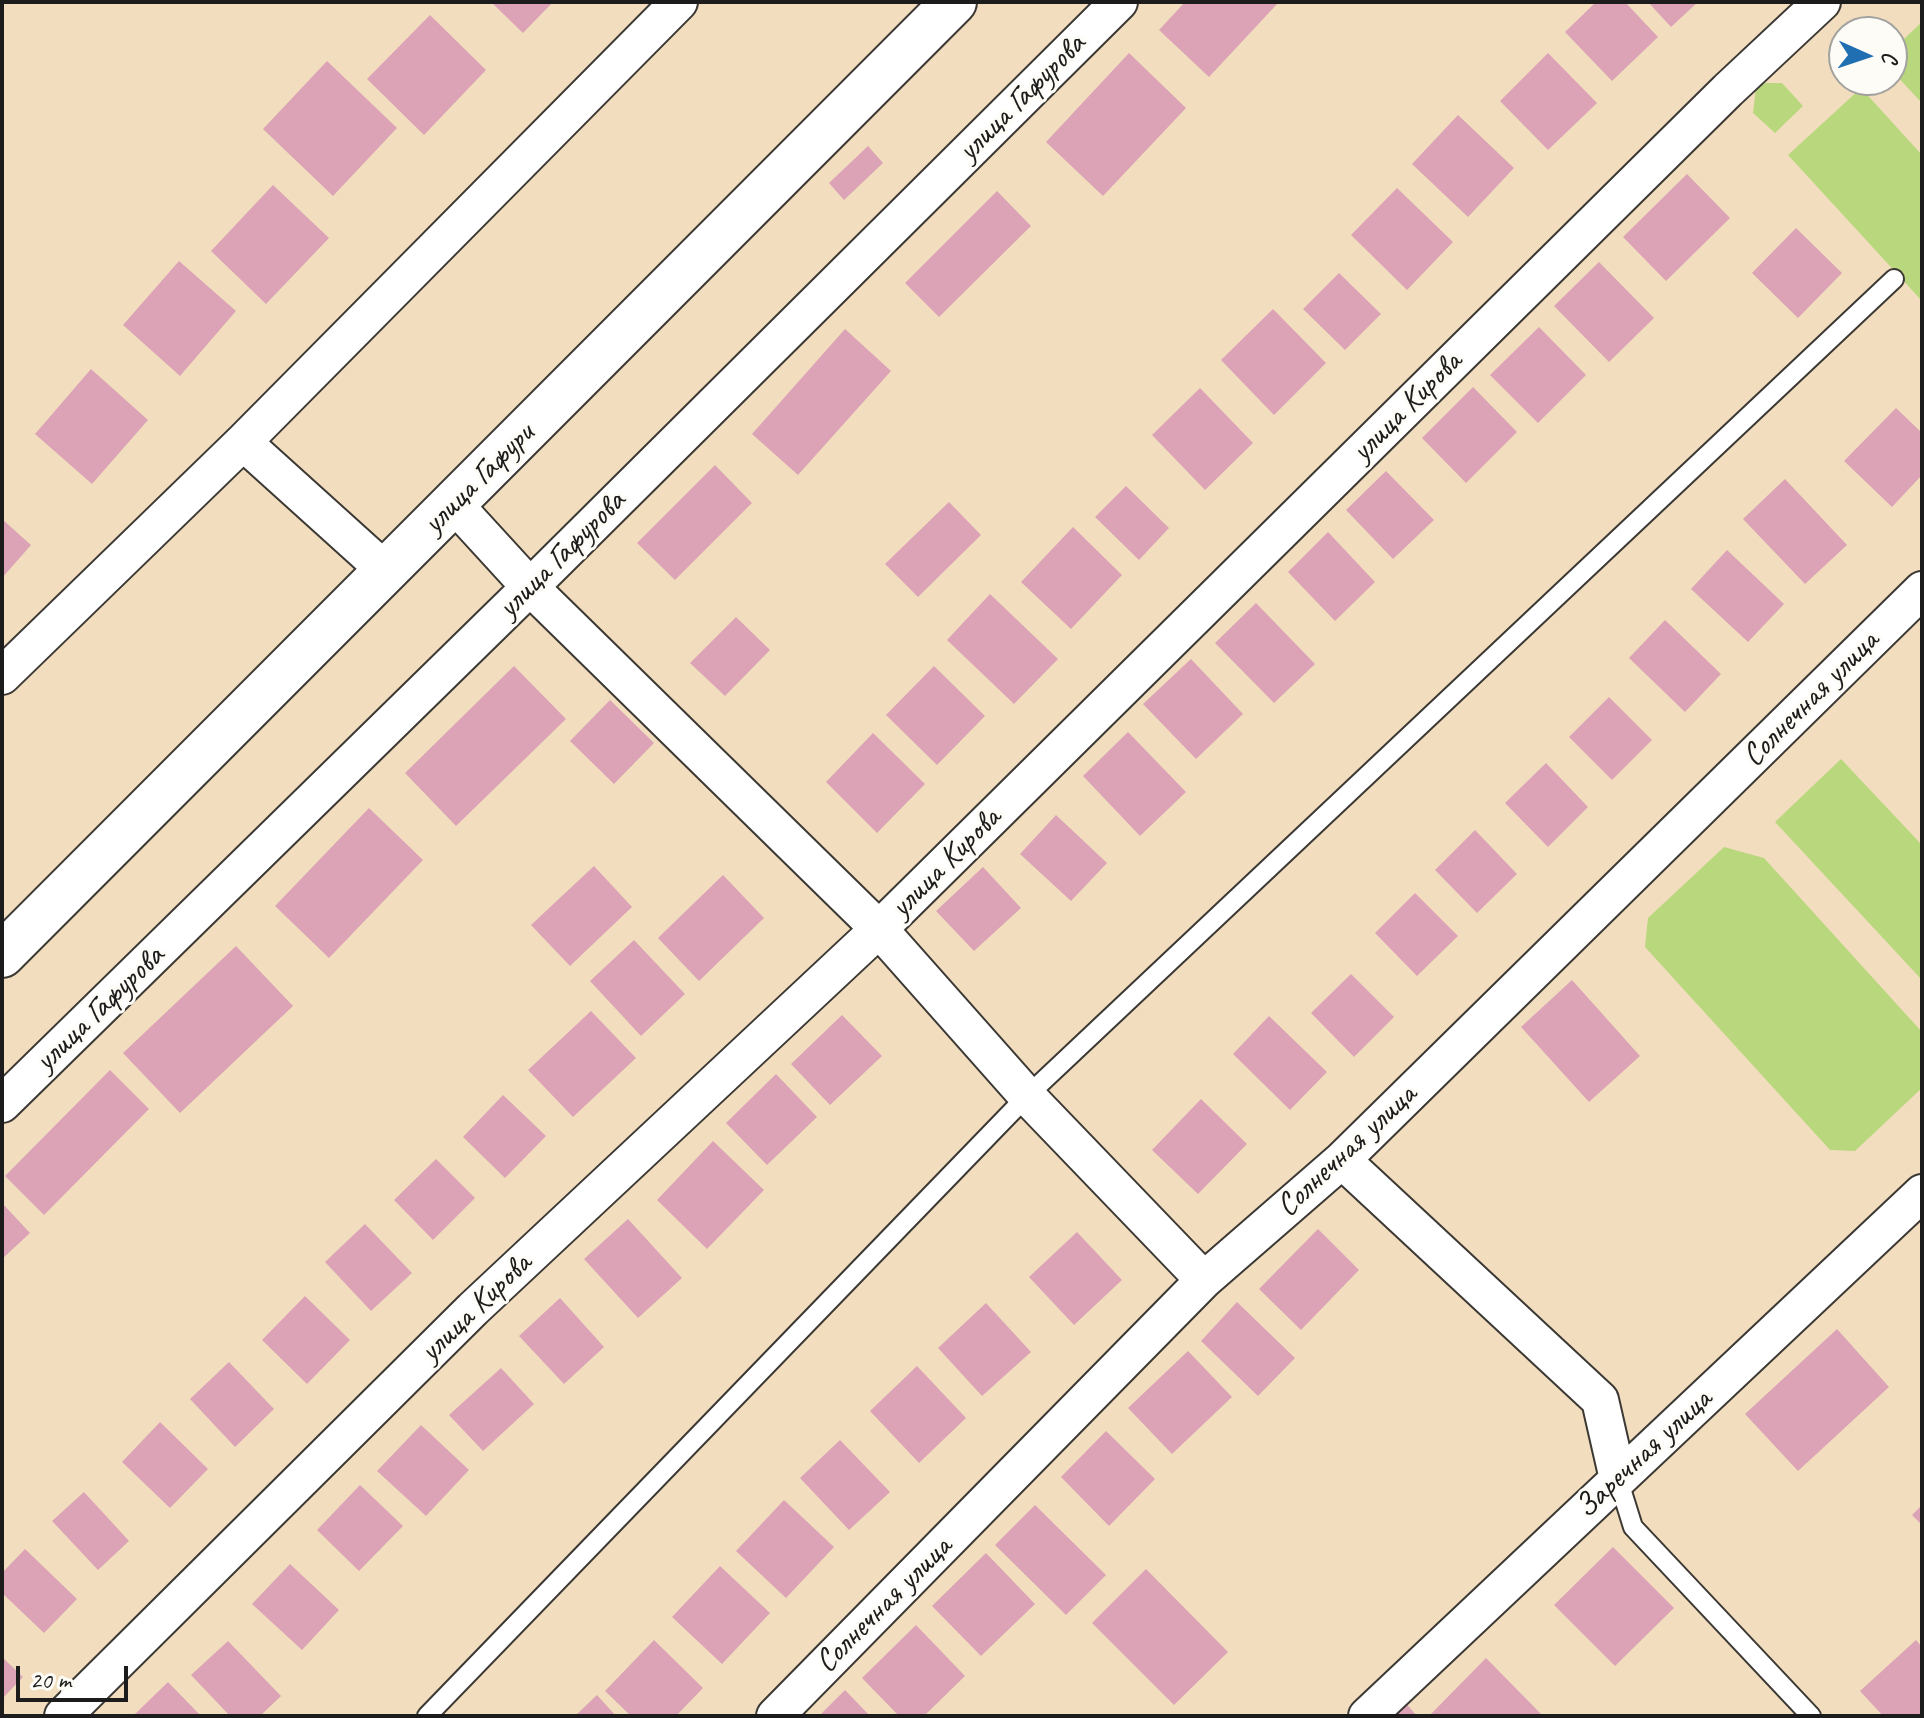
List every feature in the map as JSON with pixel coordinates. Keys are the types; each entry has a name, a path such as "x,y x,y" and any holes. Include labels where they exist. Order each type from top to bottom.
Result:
{"main road":[{"name":"улица Гафури","path":"2,955 954,2"}],"street":[{"path":"2,676 243,442 679,2"},
{"name":"улица Гафурова","path":"2,1104 530,587 1119,2"},
{"name":"улица Кирова","path":"63,1716 473,1309 879,929 1705,112 1822,2"},
{"path":"243,442 387,572"},
{"path":"454,504 530,587 879,929 1027,1096 1204,1280"},
{"name":"Солнечная улица","path":"775,1716 1204,1280 1342,1160 1922,590"},
{"path":"1342,1160 1600,1400 1618,1479"},
{"name":"Заречная улица","path":"1367,1716 1922,1193"}],"lane":[{"path":"427,1716 1027,1096 1894,279"},
{"path":"1618,1479 1633,1527 1811,1716"}],"green space":[{"path":"1922,22 1922,103 1908,88 1908,35"},
{"path":"1766,83 1782,83 1803,106 1775,133 1753,113 1756,88"},
{"path":"1852,96 1868,96 1922,155 1922,301 1788,155"},
{"path":"1841,759 1922,845 1922,980 1775,822"},
{"path":"1724,847 1764,858 1922,1032 1922,1088 1855,1151 1830,1150 1645,947 1648,918"}],"building":[{"path":"491,2 553,2 523,33"},
{"path":"1185,2 1279,2 1209,77 1159,30"},
{"path":"1596,2 1625,2 1658,37 1612,81 1565,32"},
{"path":"1648,2 1698,2 1671,27"},
{"path":"430,15 486,70 424,135 367,79"},
{"path":"1129,53 1186,108 1103,196 1046,142"},
{"path":"1548,53 1597,103 1548,150 1500,101"},
{"path":"327,61 397,128 333,196 263,129"},
{"path":"1458,115 1514,168 1468,217 1412,164"},
{"path":"868,146 883,163 844,200 829,183"},
{"path":"1687,174 1730,218 1666,281 1623,237"},
{"path":"273,185 329,238 266,304 211,251"},
{"path":"1397,188 1453,242 1407,290 1351,235"},
{"path":"997,191 1031,226 939,317 905,283"},
{"path":"1796,228 1842,273 1798,318 1752,273"},
{"path":"179,261 236,311 180,376 123,325"},
{"path":"1599,262 1654,318 1609,362 1554,306"},
{"path":"1339,273 1381,314 1345,350 1303,309"},
{"path":"1273,309 1326,363 1274,415 1221,360"},
{"path":"1539,327 1586,375 1538,423 1490,375"},
{"path":"845,329 891,371 798,475 752,434"},
{"path":"91,369 148,420 92,484 35,434"},
{"path":"1473,387 1517,432 1466,483 1422,438"},
{"path":"1200,388 1253,443 1205,490 1152,435"},
{"path":"1896,408 1922,433 1922,475 1892,507 1844,461"},
{"path":"715,465 752,503 675,580 637,543"},
{"path":"1386,471 1434,520 1393,559 1346,510"},
{"path":"1785,479 1847,545 1805,584 1743,519"},
{"path":"1126,486 1169,528 1139,560 1095,517"},
{"path":"949,502 981,535 918,597 885,564"},
{"path":"2,519 31,545 2,578"},
{"path":"1073,527 1122,575 1071,629 1021,582"},
{"path":"1328,532 1375,582 1335,621 1288,572"},
{"path":"1727,550 1784,604 1748,642 1691,589"},
{"path":"990,594 1058,659 1014,704 947,640"},
{"path":"1256,603 1315,664 1274,703 1215,643"},
{"path":"736,617 770,650 725,696 690,663"},
{"path":"1665,620 1721,674 1685,712 1629,658"},
{"path":"1191,659 1243,714 1196,759 1143,704"},
{"path":"514,666 566,719 456,826 405,773"},
{"path":"934,666 985,716 937,765 886,715"},
{"path":"1609,697 1652,740 1612,780 1569,737"},
{"path":"610,700 654,743 614,784 570,741"},
{"path":"1128,732 1186,792 1140,836 1083,776"},
{"path":"873,733 925,784 877,833 826,782"},
{"path":"1546,763 1588,807 1548,847 1505,803"},
{"path":"369,808 423,860 329,958 275,906"},
{"path":"1056,815 1107,863 1071,901 1020,854"},
{"path":"1475,830 1517,874 1477,913 1435,870"},
{"path":"594,866 632,907 570,966 531,925"},
{"path":"983,867 1021,908 974,951 936,911"},
{"path":"723,875 764,918 699,981 658,938"},
{"path":"1415,893 1458,936 1417,976 1375,933"},
{"path":"634,940 685,994 641,1036 590,981"},
{"path":"236,946 293,1006 180,1113 123,1053"},
{"path":"1351,974 1394,1017 1354,1057 1311,1013"},
{"path":"1572,980 1640,1056 1589,1102 1521,1027"},
{"path":"591,1011 636,1058 573,1117 528,1070"},
{"path":"842,1015 882,1056 830,1105 791,1064"},
{"path":"1269,1016 1327,1072 1290,1110 1233,1054"},
{"path":"110,1070 149,1109 44,1215 5,1176"},
{"path":"776,1074 817,1117 767,1165 726,1123"},
{"path":"503,1095 546,1136 505,1178 463,1137"},
{"path":"1201,1099 1247,1144 1198,1194 1152,1150"},
{"path":"713,1141 764,1190 707,1249 657,1200"},
{"path":"436,1159 475,1198 433,1240 394,1200"},
{"path":"2,1203 30,1233 2,1259"},
{"path":"628,1219 682,1278 638,1318 584,1259"},
{"path":"365,1224 412,1273 371,1311 325,1262"},
{"path":"1318,1229 1359,1270 1301,1330 1259,1289"},
{"path":"1077,1232 1122,1280 1074,1325 1029,1277"},
{"path":"305,1296 350,1340 307,1384 262,1340"},
{"path":"560,1298 604,1347 564,1384 519,1336"},
{"path":"1237,1302 1295,1358 1258,1396 1201,1341"},
{"path":"986,1303 1031,1352 982,1396 938,1348"},
{"path":"1837,1329 1889,1387 1798,1471 1745,1414"},
{"path":"1188,1351 1232,1397 1172,1454 1128,1408"},
{"path":"229,1362 274,1409 235,1447 190,1399"},
{"path":"917,1366 966,1418 919,1463 870,1411"},
{"path":"501,1368 534,1404 483,1451 449,1415"},
{"path":"160,1422 208,1469 170,1508 122,1462"},
{"path":"421,1425 469,1470 426,1516 377,1471"},
{"path":"1106,1431 1155,1479 1109,1526 1061,1477"},
{"path":"840,1440 890,1492 849,1530 800,1478"},
{"path":"360,1485 403,1526 359,1571 317,1530"},
{"path":"84,1492 129,1541 98,1570 52,1521"},
{"path":"784,1500 834,1547 786,1598 736,1551"},
{"path":"1035,1505 1106,1575 1066,1615 995,1545"},
{"path":"1922,1505 1922,1525 1912,1515"},
{"path":"1613,1547 1674,1608 1615,1666 1554,1605"},
{"path":"25,1549 77,1599 44,1633 2,1593 2,1573"},
{"path":"986,1553 1035,1604 981,1656 932,1606"},
{"path":"290,1564 339,1610 302,1650 252,1604"},
{"path":"720,1566 770,1613 722,1664 672,1617"},
{"path":"1146,1569 1228,1652 1174,1705 1092,1623"},
{"path":"916,1625 965,1676 924,1716 899,1716 862,1678"},
{"path":"654,1640 703,1688 676,1716 631,1716 605,1691"},
{"path":"1916,1640 1922,1647 1922,1716 1883,1716 1860,1691"},
{"path":"228,1641 281,1696 260,1716 230,1716 191,1675"},
{"path":"2,1657 23,1677 2,1699"},
{"path":"1486,1658 1543,1716 1429,1716"},
{"path":"168,1682 201,1716 133,1716"},
{"path":"845,1690 870,1716 819,1716"},
{"path":"597,1695 616,1716 575,1716"},
{"path":"1403,1700 1417,1716 1385,1716"}]}
